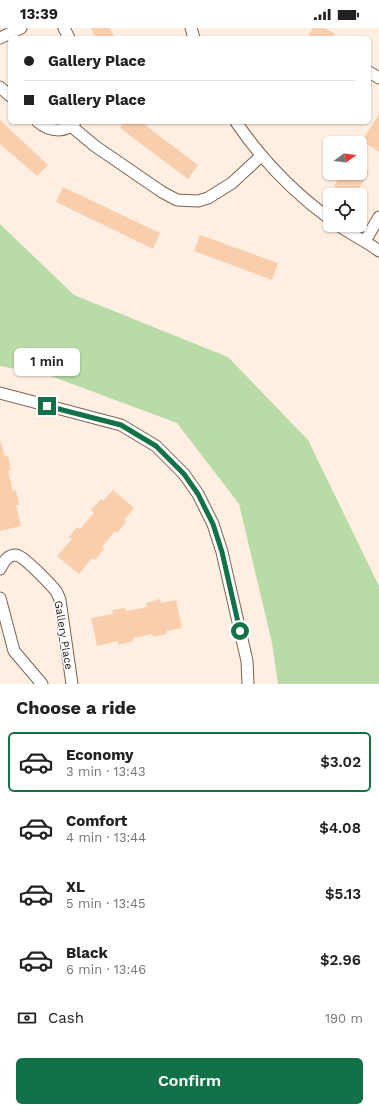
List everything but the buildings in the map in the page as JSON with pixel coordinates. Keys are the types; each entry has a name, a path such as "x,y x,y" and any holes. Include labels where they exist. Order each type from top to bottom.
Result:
{"street":[{"path":"0,38 21,28"},
{"path":"0,87 8,94"},
{"path":"41,124 52,130 61,130 73,124 95,146 162,192 177,200 187,202 208,198 232,183 261,156"},
{"path":"237,124 261,156 297,192 323,213"},
{"path":"365,241 379,217"},
{"path":"348,232 379,251"},
{"path":"0,393 121,425 156,446 184,474 198,494 210,518 222,552 246,655 248,684"},
{"name":"Gallery Place","path":"0,569 6,558 20,556 56,592 60,600 72,684"},
{"path":"0,598 14,652 42,684"}],"green space":[{"path":"0,224 74,295 228,357 308,440 379,586 379,684 278,684 272,643 239,504 177,423 48,375 0,366"}],"route":[{"path":"47,406 121,425 156,446 184,474 198,494 213,524 222,552 240,631"}]}
